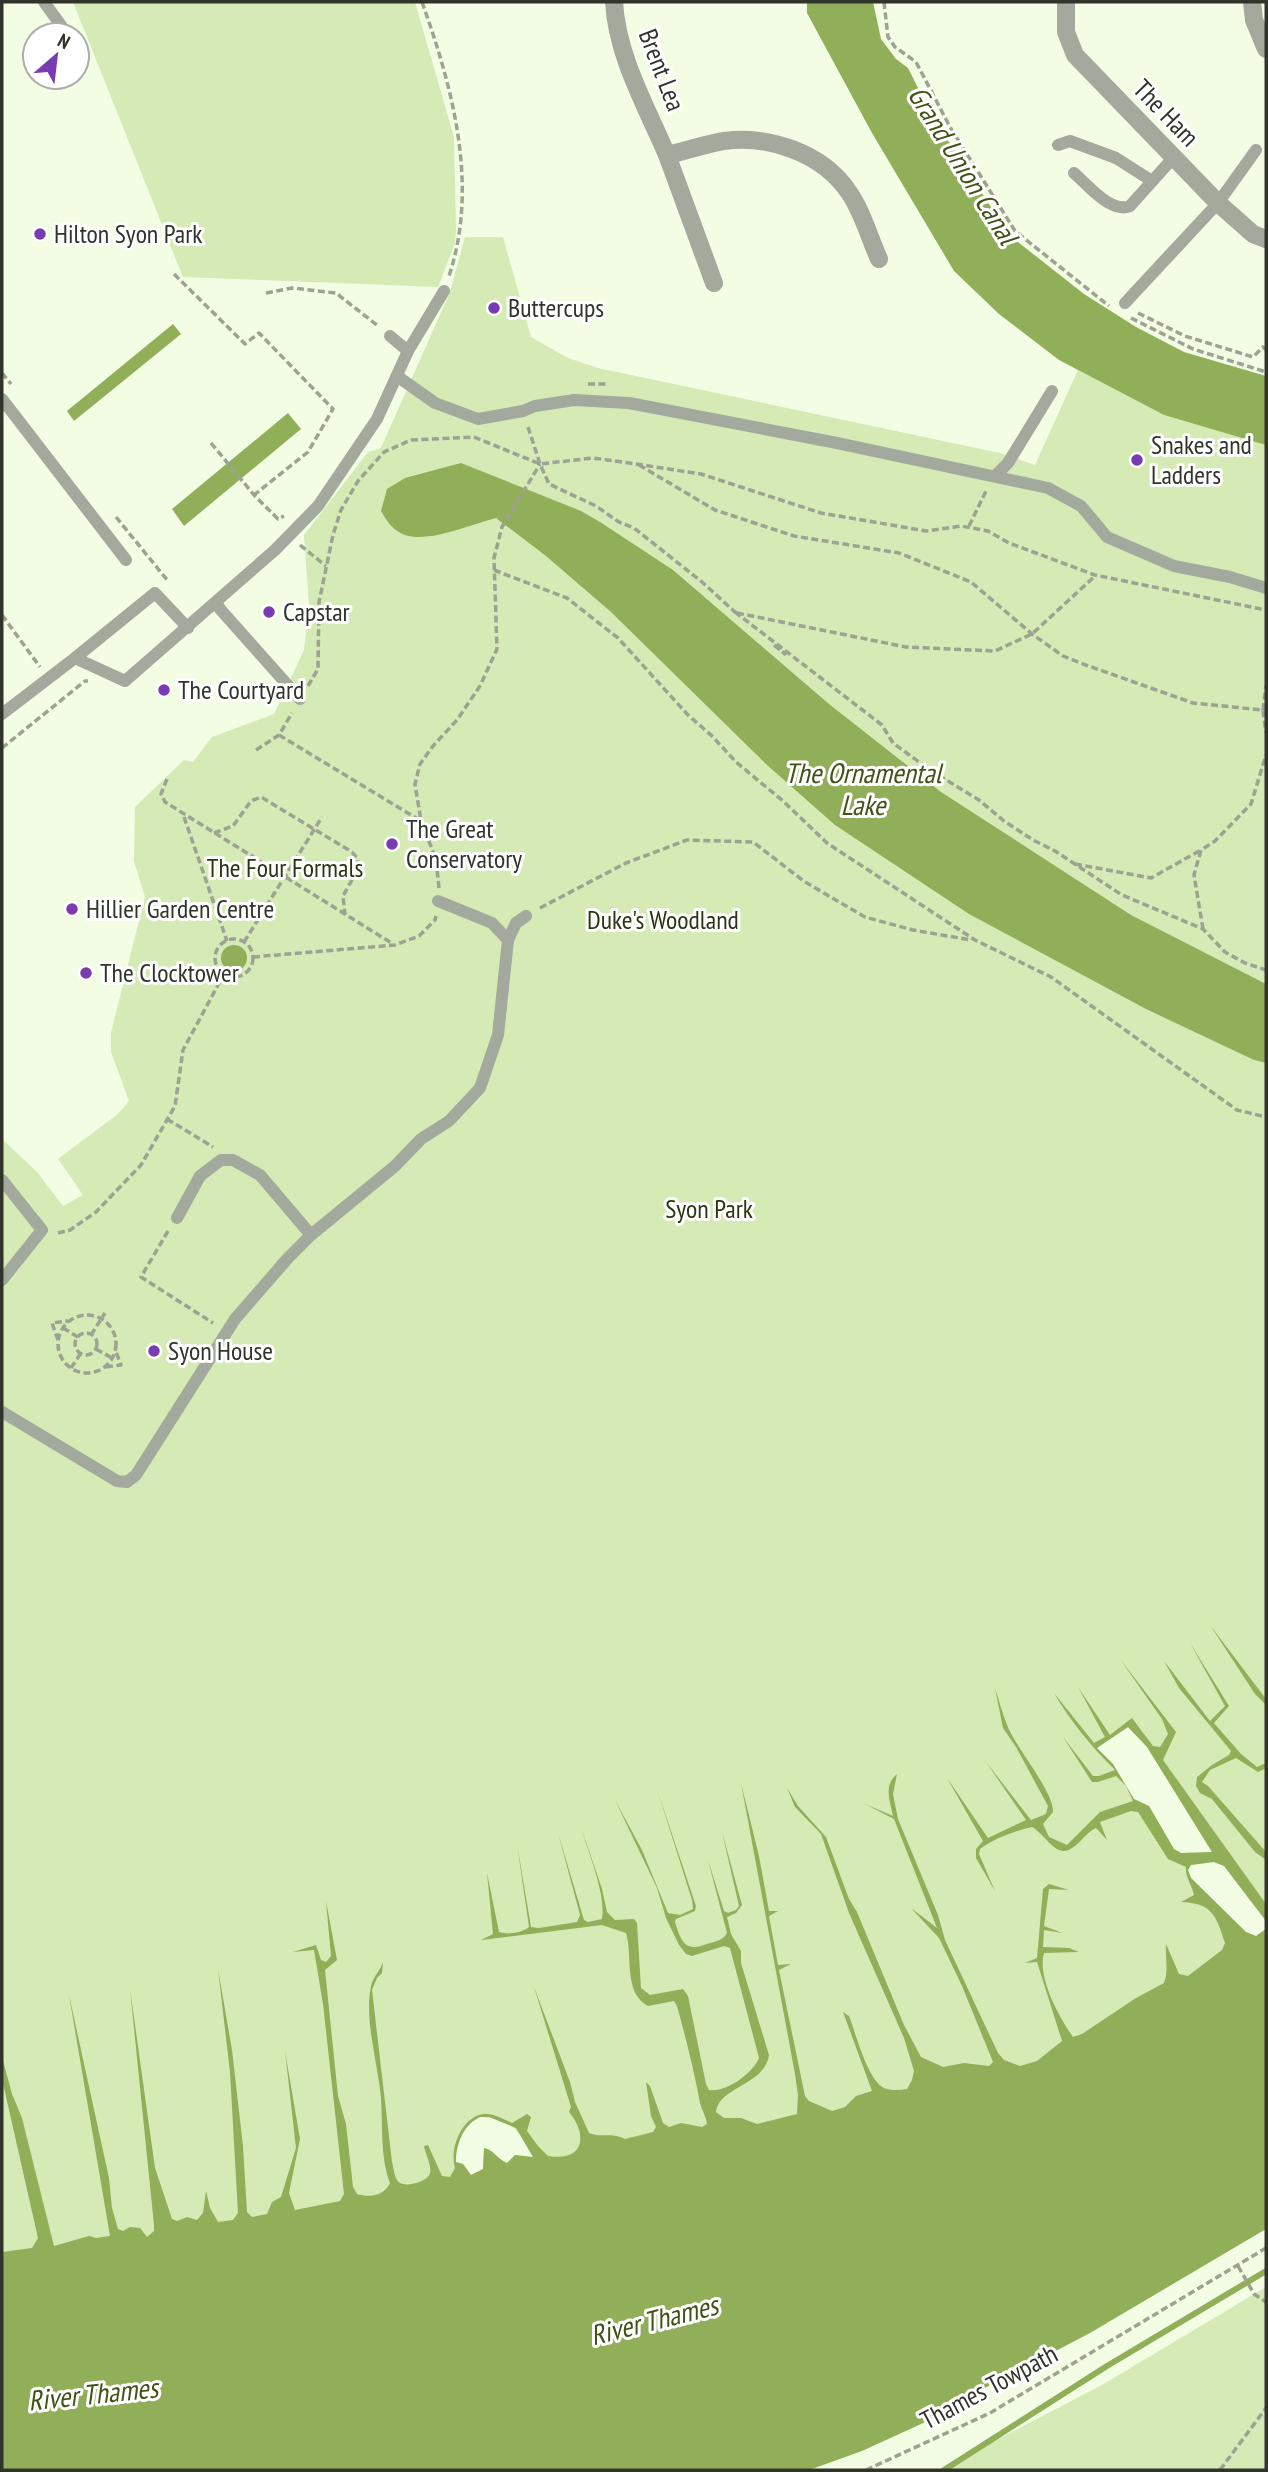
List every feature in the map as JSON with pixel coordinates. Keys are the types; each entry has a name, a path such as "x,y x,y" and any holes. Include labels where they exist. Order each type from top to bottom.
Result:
{"street":[{"name":"Brent Lea","path":"614,2 615,20 626,59 667,155 715,283"},
{"name":"The Ham","path":"1066,2 1066,32 1075,55 1218,203 1253,234 1266,239"},
{"path":"1252,2 1254,20 1266,49"},
{"path":"667,155 726,141 769,142 803,152 828,169 849,191 879,259"}],"lane":[{"path":"44,2 58,21"},
{"path":"1058,145 1070,141 1116,158 1152,181"},
{"path":"1126,308 1218,203 1256,150"},
{"path":"1074,173 1114,207 1123,209 1130,206 1173,158"},
{"path":"75,658 125,681 275,550 318,506 377,419 408,351 444,291"},
{"path":"390,336 408,351"},
{"path":"397,376 435,403 478,419 574,400 629,403 1048,488 1081,506 1107,537 1174,566 1230,577 1266,588"},
{"path":"995,476 1008,463 1052,391"},
{"path":"2,399 126,560"},
{"path":"2,714 155,593 188,628"},
{"path":"216,602 300,699"},
{"path":"438,901 492,923 508,940"},
{"path":"2,1412 117,1481 127,1482 136,1475 234,1320 288,1258 311,1235 395,1166 421,1139 449,1121 480,1088 498,1035 508,940 516,923 526,916"},
{"path":"177,1218 200,1176 221,1160 233,1160 260,1175 311,1235"},
{"path":"2,1180 42,1230 2,1280"}],"path":[{"path":"422,2 454,107 458,130 462,220 455,260"},
{"path":"884,2 888,37 895,47 916,62 950,127 1015,231 1106,304 1126,308 1185,336 1254,357 1263,347 1266,350"},
{"path":"174,274 245,344 259,333 333,409 308,452 254,495"},
{"path":"266,293 292,288 335,293 390,336"},
{"path":"1128,316 1193,349 1266,372"},
{"path":"523,411 540,464 550,484 596,506 619,522 642,533 702,582 735,612 785,654 758,630 735,612"},
{"path":"256,750 279,735 318,669 319,602 341,510 358,481 384,452 411,440 474,438 540,464 593,458 636,464 701,474 821,513 926,531 968,527 988,531 1009,543 1095,575 1266,610"},
{"path":"211,443 254,495 278,519 284,516 296,528"},
{"path":"253,957 395,945 419,936 435,920 440,892 436,859 421,821 415,784 420,764 457,720 480,686 497,649 494,558 502,527 540,464"},
{"path":"636,464 715,510 794,536 899,553 971,582 1031,634 1073,660 1193,703 1264,710"},
{"path":"968,527 995,476"},
{"path":"300,545 326,566"},
{"path":"494,570 566,598 618,638 688,715 827,843 975,940 1051,977 1237,1110 1266,1117"},
{"path":"735,612 906,647 995,651 1031,634 1095,575"},
{"path":"735,612 882,725 893,743 979,800 1024,834 1122,895 1203,929 1225,952 1266,970"},
{"path":"2,615 48,678"},
{"path":"2,748 85,681 125,681"},
{"path":"1266,685 1266,733"},
{"path":"279,735 421,821"},
{"path":"1073,864 1151,878 1215,841 1251,803 1266,755"},
{"path":"167,779 161,794 164,802 395,945"},
{"path":"214,833 233,826 247,804 261,797 352,852 357,858 357,871 343,896 345,915"},
{"path":"183,815 227,941"},
{"path":"244,942 322,817"},
{"path":"526,916 626,863 687,840 753,842 805,882 865,917 913,930 975,940"},
{"path":"1200,850 1194,875 1203,929"},
{"path":"227,941 244,942 253,957 251,968 246,974 233,977 224,974 219,970 215,957 220,946 227,941"},
{"path":"42,1230 57,1233 70,1230 96,1212 141,1165 175,1106 183,1050 224,974"},
{"path":"167,1119 233,1160"},
{"path":"177,1218 141,1277 221,1328"},
{"path":"92,1335 105,1313"},
{"path":"88,1314 101,1318 114,1332 116,1352 121,1364 86,1373 71,1368 61,1357 52,1323 88,1314"},
{"path":"58,1340 70,1320"},
{"path":"63,1328 78,1338"},
{"path":"85,1333 96,1340 96,1349 89,1354 81,1353 75,1346 78,1338 85,1333"},
{"path":"96,1349 112,1359"},
{"path":"106,1367 116,1352"},
{"path":"71,1368 81,1353"},
{"name":"Thames Towpath","path":"866,2470 990,2413 1266,2248"},
{"path":"1237,2265 1254,2294 1266,2302"},
{"path":"1220,2470 1266,2408"}],"green space":[{"path":"73,2 415,2 454,137 455,243 438,287 183,277 91,47 91,21 81,21"},
{"name":"Syon Park","path":"465,237 503,237 531,337 568,358 598,368 1000,453 1035,465 1078,370 1164,415 1266,444 1266,1921 1224,1866 1214,1862 1191,1865 1188,1870 1191,1878 1246,1932 1256,1936 1266,1929 1266,1999 1247,2014 2,2327 2,1139 37,1172 63,1206 83,1195 58,1159 118,1114 129,1101 111,1052 111,1033 145,897 134,861 135,807 184,760 193,762 212,737 274,714 304,650 309,605 304,535 368,452 381,448 450,292","holes":["1128,1727 1147,1747 1212,1852 1181,1853 1174,1849 1149,1806 1134,1799 1113,1764 1097,1748","480,2117 507,2123 519,2133 533,2157 515,2155 507,2163 484,2148 483,2169 471,2175 463,2164 455,2162 456,2155 465,2130"]},
{"path":"1266,2287 1266,2470 939,2470 1102,2385"}],"water":[{"name":"Grand Union Canal","path":"807,2 873,2 881,39 896,59 908,68 931,114 1009,235 1084,294 1136,327 1184,352 1266,376 1266,445 1164,415 1059,360 999,314 954,271 872,133 807,13"},
{"path":"173,324 181,334 74,421 67,411"},
{"path":"288,413 301,429 184,526 172,509"},
{"name":"The Ornamental Lake","path":"461,463 581,511 600,522 673,570 829,704 941,792 1131,915 1266,984 1266,1063 1254,1060 1146,1009 969,914 835,825 767,765 611,612 546,556 496,518 446,533 420,537 408,536 391,525 381,511 387,489 405,478"},
{"path":"234,945 243,949 247,958 243,967 234,971 225,967 221,958 225,949"},
{"path":"1210,1625 1266,1699 1266,1705 1255,1694"},
{"path":"1190,1643 1229,1706 1214,1723 1241,1754 1257,1767 1266,1763 1266,1768 1258,1772 1236,1758 1210,1770 1202,1782 1266,1852 1266,1860 1255,1852 1212,1799 1200,1793 1196,1786 1197,1777 1231,1751 1179,1688 1164,1661 1210,1721 1225,1706"},
{"name":"River Thames","path":"1120,1659 1176,1732 1163,1760 1266,1904 1266,1921 1224,1866 1214,1862 1191,1865 1188,1870 1191,1878 1246,1932 1256,1936 1266,1929 1266,2229 1090,2333 932,2419 862,2451 809,2470 2,2470 2,2252 32,2248 38,2238 2,2079 2,2057 22,2118 54,2246 89,2236 110,2236 69,1995 118,2229 123,2231 130,2227 140,2228 147,2237 154,2231 154,2225 130,1989 155,2168 172,2219 177,2221 187,2217 197,2220 203,2213 206,2191 210,2208 218,2222 233,2220 238,2213 230,2072 218,1969 232,2050 243,2146 247,2212 252,2217 267,2214 272,2202 281,2197 296,2148 285,2051 300,2139 289,2193 295,2210 340,2201 344,2194 323,2004 314,1950 293,1952 316,1945 321,1960 326,1962 331,1956 326,1901 337,1960 325,1970 338,2096 346,2124 353,2187 357,2194 376,2195 384,2191 390,2183 383,2152 381,2098 369,2013 371,1986 383,1962 382,1973 372,1990 392,2162 395,2177 400,2183 417,2183 428,2176 430,2167 424,2146 428,2145 442,2176 450,2177 455,2168 454,2152 459,2135 469,2121 484,2114 495,2115 512,2123 527,2114 531,2117 527,2131 548,2156 560,2157 575,2151 579,2145 579,2130 569,2112 571,2107 534,1987 575,2102 589,2133 625,2139 653,2132 656,2127 651,2116 646,2082 650,2086 663,2123 669,2127 681,2123 702,2127 707,2124 677,2006 674,2001 648,2006 640,2000 632,1983 626,1933 602,1925 481,1940 493,1934 487,1873 499,1932 514,1933 529,1927 517,1844 531,1927 577,1922 580,1915 558,1833 584,1920 588,1922 602,1919 602,1898 582,1830 607,1912 615,1920 634,1919 637,1923 641,1988 650,1995 683,1989 688,1996 709,2090 731,2085 745,2076 759,2058 730,1948 724,1946 692,1956 686,1954 679,1945 666,1918 657,1888 615,1800 642,1850 668,1913 680,1915 693,1909 692,1900 657,1789 696,1906 695,1911 676,1919 682,1940 694,1947 719,1940 727,1933 708,1860 724,1911 728,1913 739,1906 722,1832 742,1905 736,1913 727,1917 731,1934 741,1951 741,1963 769,2055 766,2065 759,2073 725,2097 716,2112 724,2118 741,2118 757,2124 797,2114 795,2074 741,1783 769,1911 778,1911 769,1916 778,1965 791,1964 779,1970 805,2096 809,2101 832,2111 845,2107 856,2096 872,2091 843,2012 849,2016 867,2066 884,2088 907,2089 914,2071 904,2038 849,1913 821,1834 795,1807 787,1788 798,1806 826,1837 849,1899 857,1912 904,2025 921,2057 943,2067 964,2063 989,2066 993,2062 939,1938 911,1908 937,1928 894,1819 865,1804 893,1816 889,1789 897,1774 893,1794 898,1819 938,1915 945,1940 998,2053 1004,2060 1020,2066 1037,2061 1062,2041 1037,1962 1025,1963 1037,1958 1043,1889 1049,1884 1069,1890 1049,1889 1044,1926 1062,1933 1044,1930 1043,1947 1069,1948 1079,1952 1044,1953 1043,1963 1046,1985 1073,2037 1164,1983 1167,1969 1166,1944 1179,1974 1188,1976 1222,1950 1225,1943 1211,1912 1200,1905 1181,1902 1194,1895 1186,1867 1168,1859 1138,1812 1131,1811 1100,1822 1107,1840 1096,1828 1066,1851 1054,1847 1032,1827 992,1841 980,1849 979,1854 995,1891 976,1858 976,1849 983,1841 947,1778 988,1838 1026,1820 986,1762 1031,1820 1046,1814 1048,1806 1003,1728 995,1688 1012,1735 1052,1803 1053,1812 1043,1824 1049,1837 1067,1845 1100,1812 1133,1801 1126,1786 1116,1776 1092,1782 1063,1737 1093,1776 1115,1770 1082,1733 1054,1693 1094,1743 1105,1737 1078,1687 1110,1735 1132,1718 1153,1746 1160,1747 1168,1734 1162,1719","holes":["1128,1727 1147,1747 1212,1852 1181,1853 1174,1849 1149,1806 1134,1799 1113,1764 1097,1748","480,2117 489,2117 516,2128 533,2157 515,2155 507,2163 484,2148 483,2169 471,2175 463,2164 456,2162 457,2148 465,2130"]}],"waterway":[{"path":"944,2470 1107,2366 1266,2271"}],"place":[{"name":"Hilton Syon Park","path":"40,234"},
{"name":"Buttercups","path":"494,308"},
{"name":"Snakes and Ladders","path":"1137,460"},
{"name":"Capstar","path":"269,612"},
{"name":"The Courtyard","path":"164,690"},
{"name":"The Great Conservatory","path":"392,844"},
{"name":"Hillier Garden Centre","path":"72,909"},
{"name":"The Clocktower","path":"86,973"},
{"name":"Syon House","path":"154,1351"}],"park label":[{"name":"The Four Formals","path":"285,868"},
{"name":"Duke's Woodland","path":"663,920"}]}
